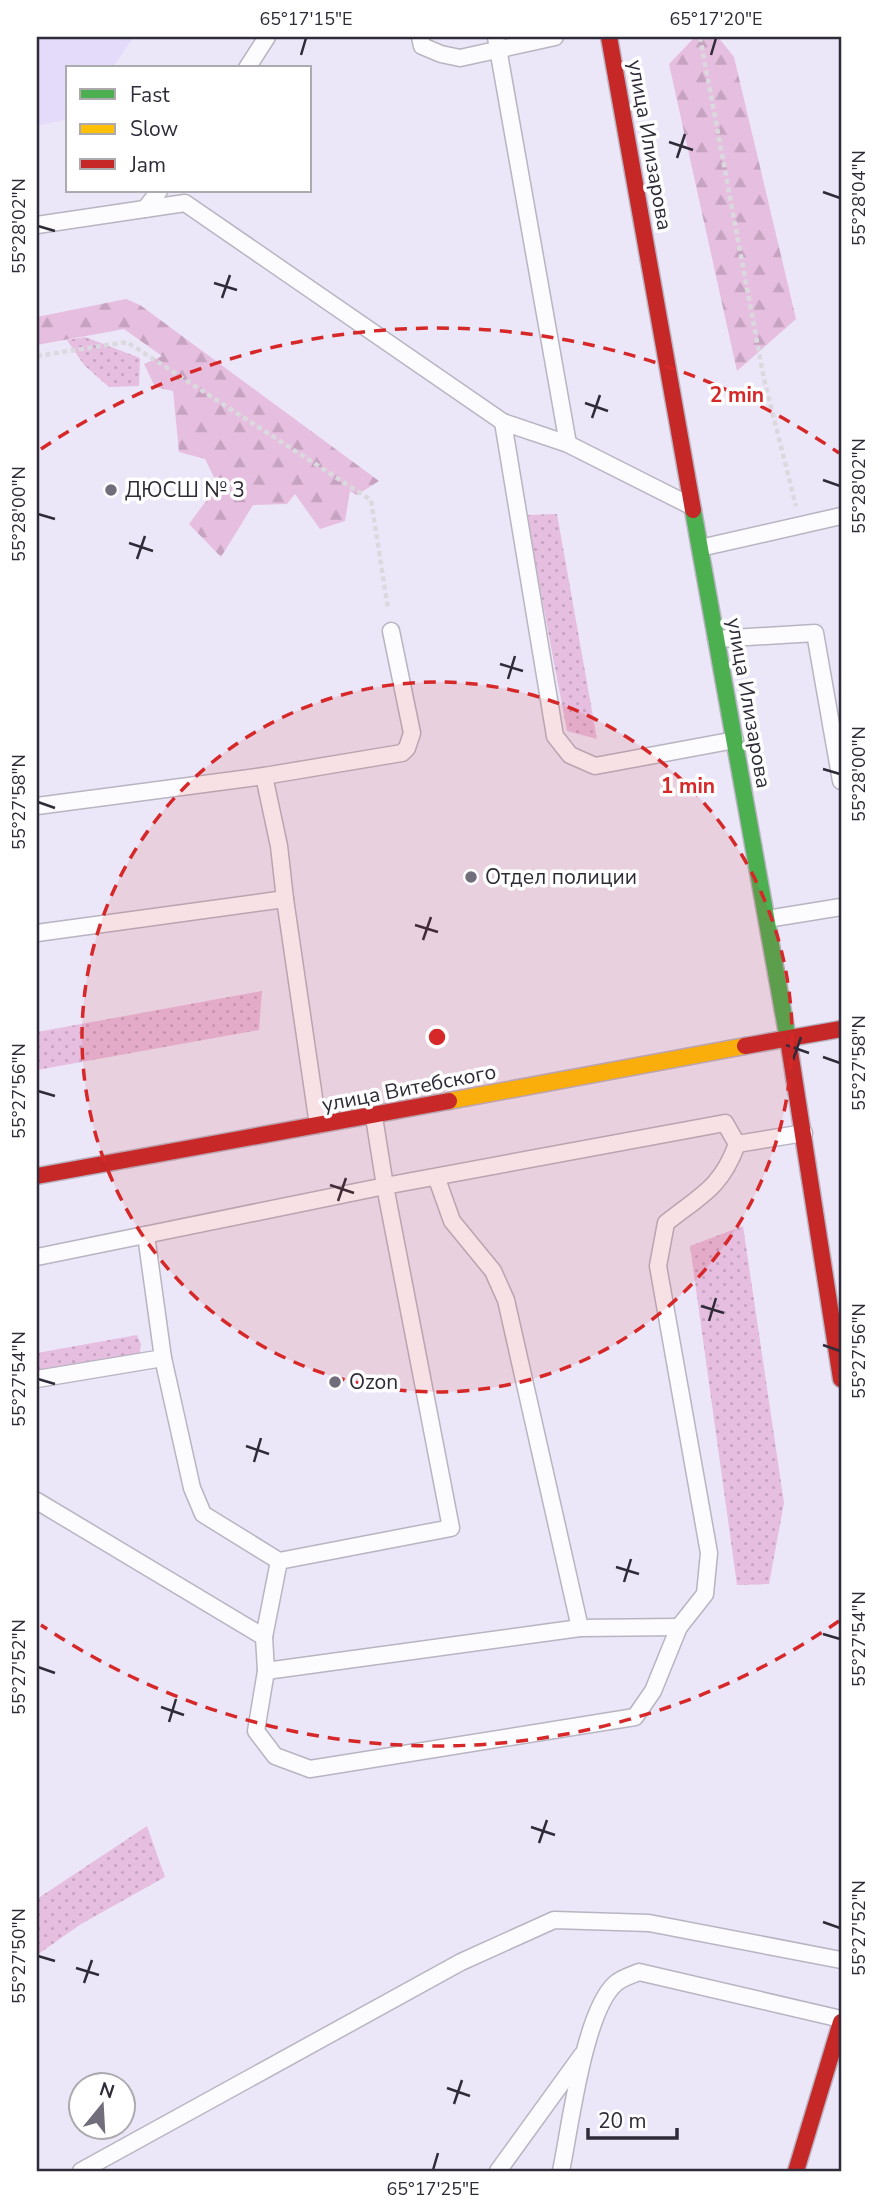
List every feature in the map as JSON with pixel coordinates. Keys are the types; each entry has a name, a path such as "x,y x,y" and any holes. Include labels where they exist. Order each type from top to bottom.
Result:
{"street":[{"name":"улица Илизарова","path":"610,37 788,1038 841,1378"},
{"name":"улица Витебского","path":"37,1176 374,1117 841,1029"},
{"path":"796,2171 841,2020"}],"lane":[{"path":"248,66 267,37"},
{"path":"421,37 422,46 460,58 497,43 555,37"},
{"path":"497,43 568,444"},
{"path":"145,209 158,192"},
{"path":"37,225 185,203 503,422 568,444 693,507"},
{"path":"503,422 555,736 570,755 595,766 735,740"},
{"path":"700,548 841,516"},
{"path":"37,806 264,776 402,753 407,748 412,733 391,631"},
{"path":"716,639 816,633 841,781"},
{"path":"264,776 279,846 318,1127"},
{"path":"37,933 285,899"},
{"path":"766,919 841,907"},
{"path":"146,1235 163,1358 192,1488 203,1514 279,1561 451,1528 374,1117"},
{"path":"37,1257 385,1186 437,1179 725,1122 737,1144"},
{"path":"737,1144 804,1133"},
{"path":"279,1561 264,1637 266,1671 256,1731 275,1756 310,1769 635,1717 653,1691 679,1627 705,1594 709,1553 658,1266 666,1223 720,1181 737,1144"},
{"path":"437,1179 452,1220 494,1271 506,1300 580,1628"},
{"path":"37,1379 163,1358"},
{"path":"37,1501 264,1637"},
{"path":"266,1671 580,1628 679,1627"},
{"path":"81,2171 461,1962 554,1920 649,1923 841,1960"},
{"path":"561,2171 586,2050 602,2003 615,1983 639,1972 841,2020"},
{"path":"498,2171 586,2050"}],"path":[{"path":"700,37 764,379 801,524"},
{"path":"37,356 127,342 371,500 391,631"}],"shaded area":[{"path":"37,37 134,37 113,66 66,66 66,119 37,126"}],"green space":[{"path":"695,37 718,37 734,57 796,319 737,371 669,64"},
{"path":"126,299 140,305 379,481 357,495 350,491 345,521 320,529 295,494 287,504 253,505 221,557 189,524 218,485 205,459 179,452 173,391 155,387 144,364 162,356 124,329 37,345 37,317"},
{"path":"85,337 140,358 139,386 109,387 84,365 67,340"},
{"path":"557,514 597,739 567,731 526,515"},
{"path":"262,991 259,1030 37,1070 37,1032"},
{"path":"743,1226 784,1503 769,1584 737,1585 690,1246"},
{"path":"137,1335 141,1344 139,1360 37,1371 37,1353"},
{"path":"147,1826 165,1877 81,1924 37,1955 37,1899"}],"traffic: fast":[{"path":"693,510 789,1045"}],"traffic: slow":[{"path":"449,1101 745,1046"}],"traffic: jam":[{"path":"609,37 693,510"},
{"path":"745,1046 841,1029"},
{"path":"789,1045 841,1379"},
{"path":"37,1176 449,1101"},
{"path":"796,2171 841,2022"}],"place":[{"name":"ДЮСШ № 3","path":"111,490"},
{"name":"Отдел полиции","path":"471,877"},
{"name":"Ozon","path":"335,1382"}]}
